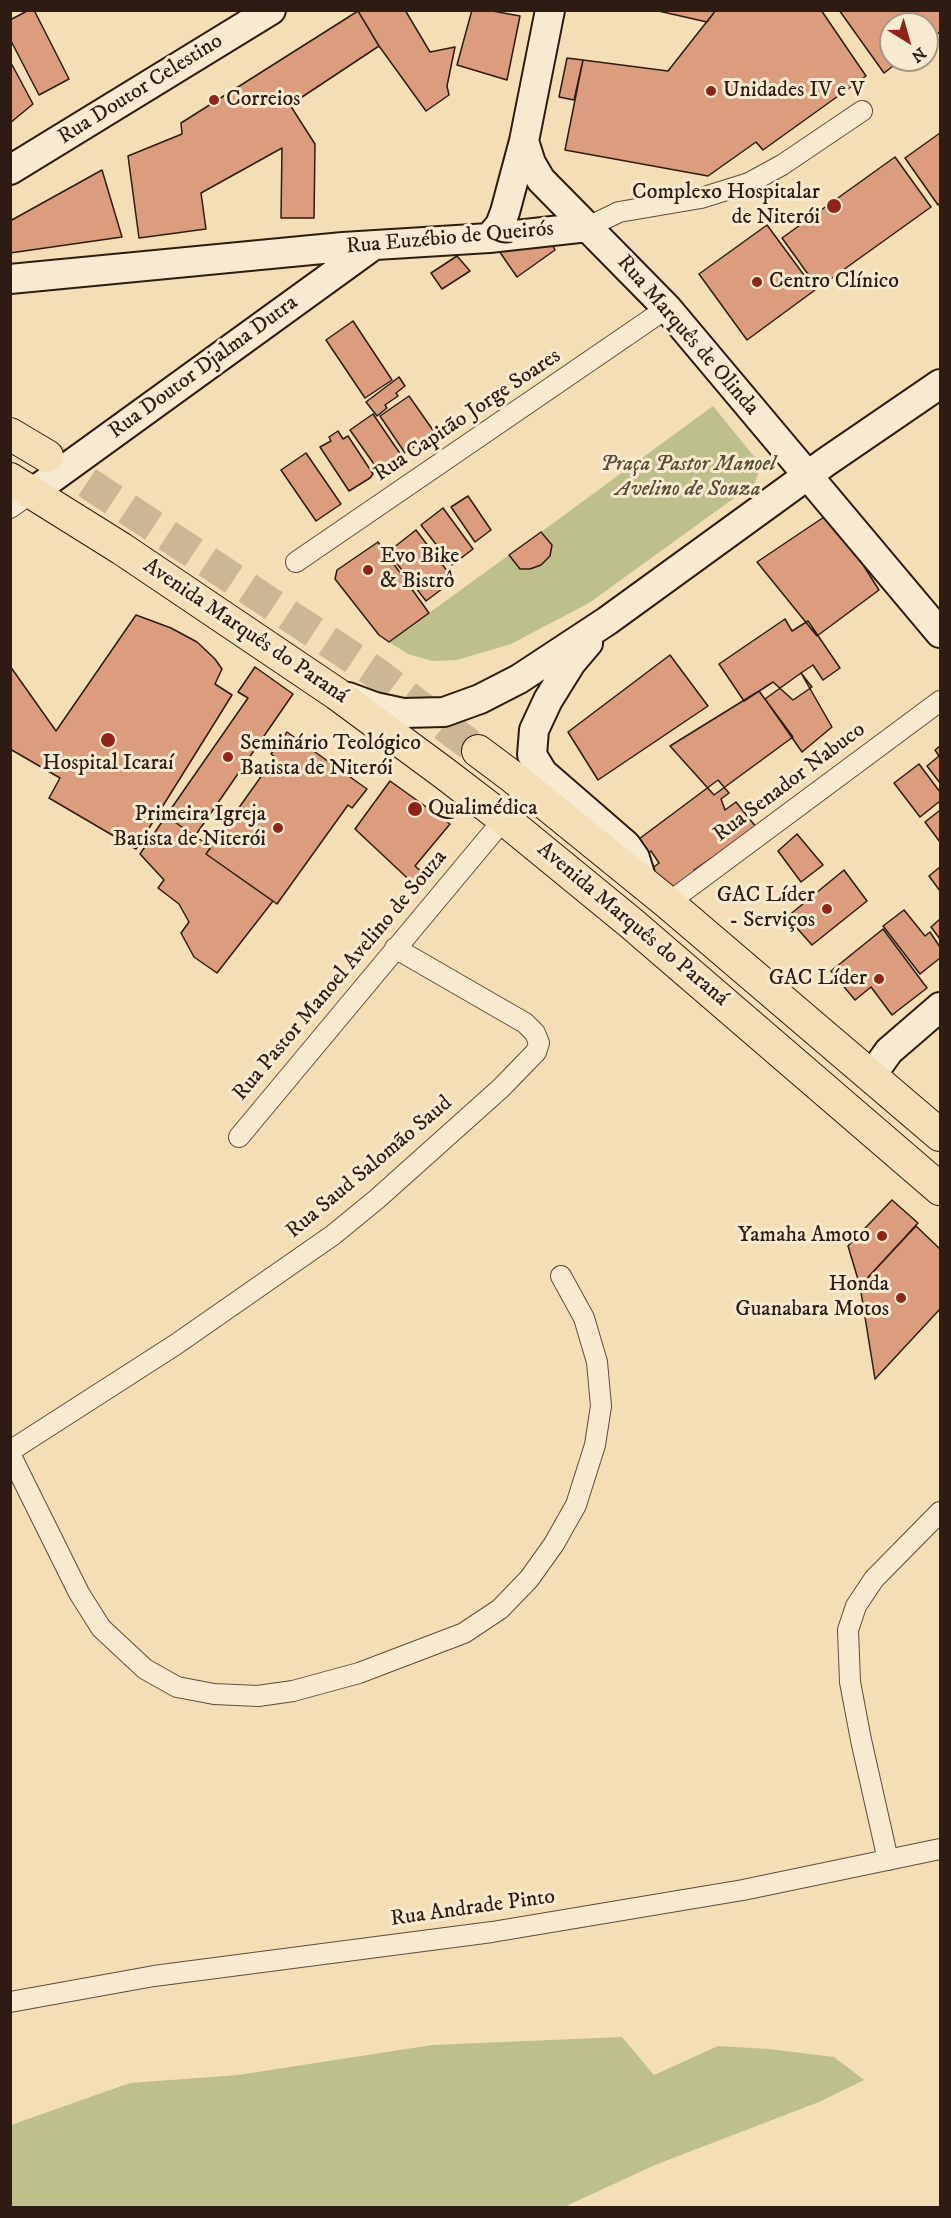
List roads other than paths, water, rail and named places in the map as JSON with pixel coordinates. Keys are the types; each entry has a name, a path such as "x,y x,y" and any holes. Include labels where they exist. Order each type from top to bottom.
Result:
{"main road":[{"path":"10,434 47,456"},
{"name":"Avenida Marquês do Paraná","path":"18,493 132,555 337,694 504,819 632,923 940,1189"},
{"name":"Avenida Marquês do Paraná","path":"478,751 668,903 940,1135"},
{"path":"844,1106 871,1076"}],"street":[{"name":"Rua Doutor Celestino","path":"10,170 271,10"},
{"path":"489,238 500,225 505,212 524,141 550,10"},
{"name":"Rua Euzébio de Queirós","path":"10,279 374,245 489,238 588,226 619,212 701,198 749,183 782,165 862,111"},
{"name":"Rua Marquês de Olinda","path":"524,141 531,164 541,180 668,309 940,633"},
{"name":"Rua Doutor Djalma Dutra","path":"18,493 374,245"},
{"path":"288,253 301,265 305,276 303,296"},
{"name":"Rua Capitão Jorge Soares","path":"296,562 668,309"},
{"path":"337,694 375,707 403,713 444,712 480,699 519,679 607,621 808,475 940,384"},
{"path":"607,621 571,663 548,699 534,730 532,755 543,773 626,845 635,858 643,884"},
{"name":"Rua Senador Nabuco","path":"668,903 940,701"},
{"name":"Rua Pastor Manoel Avelino de Souza","path":"239,1137 504,819"},
{"name":"Rua Saud Salomão Saud","path":"10,1452 175,1346 333,1236 501,1088 536,1052 539,1043 535,1033 525,1023 395,948"},
{"path":"871,1076 890,1051 940,1007"},
{"path":"10,1452 79,1593 95,1619 109,1636 145,1669 177,1687 214,1694 258,1696 293,1691 359,1673 464,1633 500,1609 529,1579 554,1544 576,1505 595,1445 601,1406 597,1362 584,1318 561,1276"},
{"path":"888,1860 850,1682 848,1630 856,1606 874,1579 940,1512"},
{"name":"Rua Andrade Pinto","path":"10,2002 154,1976 492,1932 743,1890 940,1849"}],"tunnel":[{"path":"47,456 376,673 478,751"}],"place":[{"name":"Unidades IV e V","path":"711,91"},
{"name":"Correios","path":"214,100"},
{"name":"Complexo Hospitalar de Niterói","path":"834,206"},
{"name":"Centro Clínico","path":"757,282"},
{"name":"Evo Bike & Bistrô","path":"368,570"},
{"name":"Hospital Icaraí","path":"108,740"},
{"name":"Seminário Teológico Batista de Niterói","path":"228,757"},
{"name":"Qualimédica","path":"415,809"},
{"name":"Primeira Igreja Batista de Niterói","path":"278,828"},
{"name":"GAC Líder - Serviços","path":"827,909"},
{"name":"GAC Líder","path":"879,979"},
{"name":"Yamaha Amoto","path":"882,1236"},
{"name":"Honda Guanabara Motos","path":"901,1298"}],"park label":[{"name":"Praça Pastor Manoel Avelino de Souza","path":"688,478"}]}
